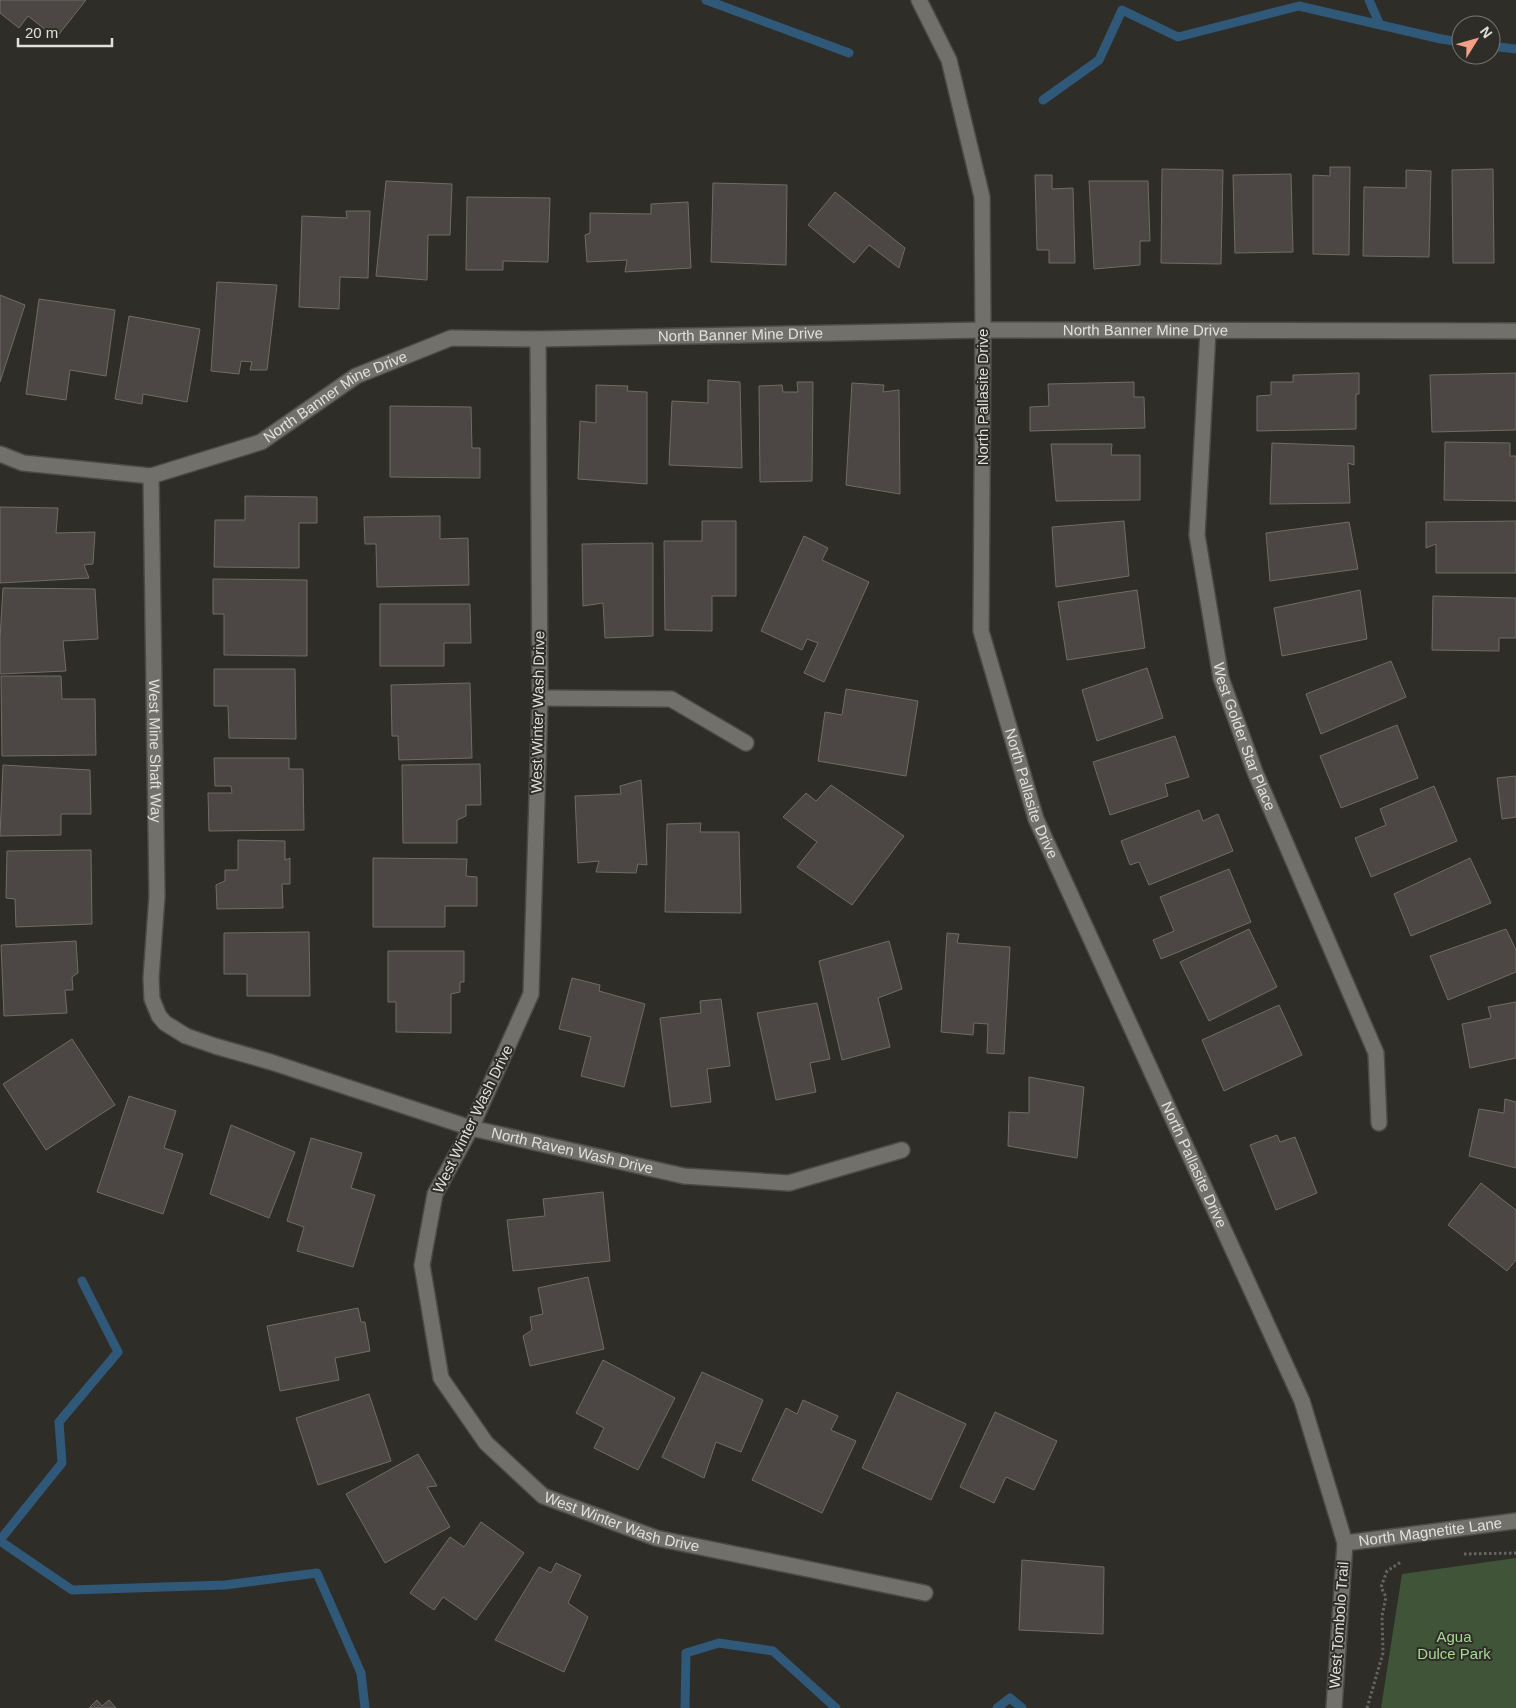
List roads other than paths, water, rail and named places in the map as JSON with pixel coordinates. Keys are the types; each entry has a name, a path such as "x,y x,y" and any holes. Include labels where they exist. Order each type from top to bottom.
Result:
{"street":[{"name":"North Pallasite Drive","path":"919,0 949,60 982,197 981,631 1036,819 1302,1401 1345,1543"},
{"name":"North Banner Mine Drive","path":"0,454 23,463 151,476 261,442 356,376 450,338 538,340 983,330 1208,332 1516,331"},
{"name":"West Golder Star Place","path":"1208,332 1197,535 1221,678 1255,772 1376,1053 1380,1123"},
{"name":"West Winter Wash Drive","path":"538,340 540,698 531,994 471,1128 435,1194 422,1265 441,1378 486,1443 543,1496 656,1538 925,1593"},
{"name":"West Mine Shaft Way","path":"151,476 156,896 151,978 152,999 165,1023"},
{"path":"540,698 671,699 746,743"},
{"name":"North Raven Wash Drive","path":"165,1023 186,1036 215,1046 271,1062 471,1128 684,1176 789,1183 902,1150"},
{"name":"North Magnetite Lane","path":"1345,1543 1516,1521"},
{"name":"West Tombolo Trail","path":"1334,1708 1345,1543"}],"waterway":[{"path":"706,0 849,53"},
{"path":"1369,0 1380,25"},
{"path":"1043,100 1099,60 1122,10 1178,37 1299,6 1451,40"},
{"path":"1501,47 1516,49"},
{"path":"0,1540 62,1463 59,1422 118,1352 82,1281"},
{"path":"0,1541 72,1590 225,1585 317,1573 361,1673 365,1708"},
{"path":"685,1708 686,1653 719,1643 773,1651 836,1708"},
{"path":"997,1708 1010,1698 1022,1708"}],"park label":[{"name":"Agua Dulce Park","path":"1454,1646"}]}
